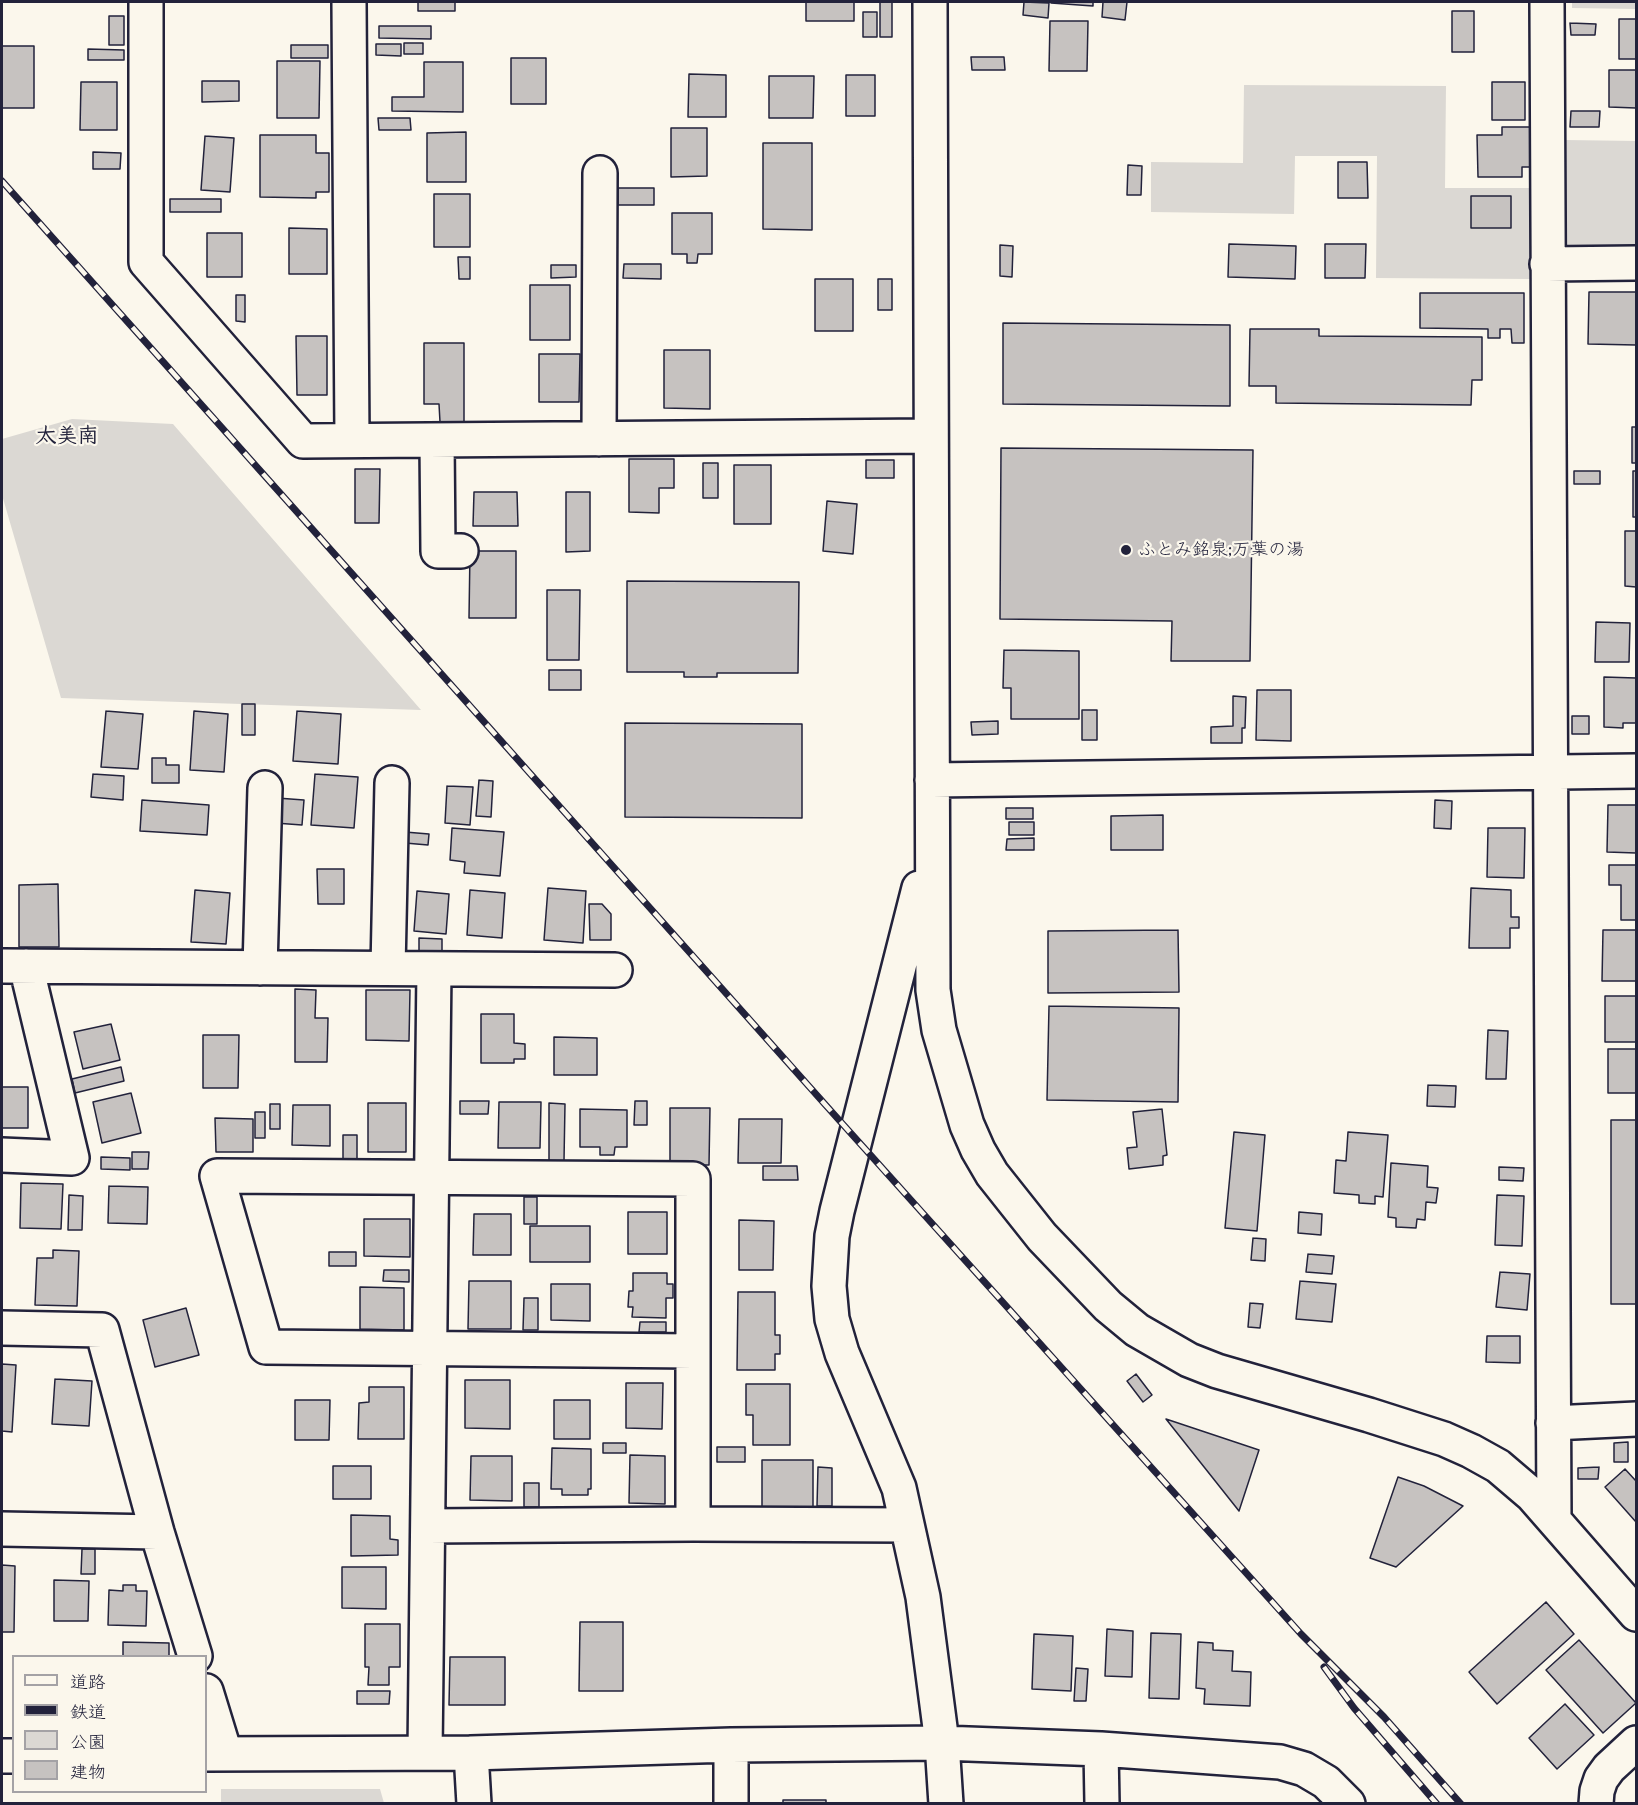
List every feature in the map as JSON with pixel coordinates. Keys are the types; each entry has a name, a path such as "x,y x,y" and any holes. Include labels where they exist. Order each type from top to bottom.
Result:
{"street":[{"path":"146,2 146,262 303,441 932,436"},
{"path":"349,2 352,440"},
{"path":"930,2 933,990 939,1030 967,1125 992,1174 1042,1237 1108,1306 1137,1330 1162,1345 1217,1371 1444,1439 1498,1466 1516,1480 1554,1519 1636,1614"},
{"path":"1547,2 1554,1519"},
{"path":"599,439 600,173"},
{"path":"1547,264 1636,263"},
{"path":"437,441 438,551 461,551"},
{"path":"932,780 1636,771"},
{"path":"388,968 392,783"},
{"path":"260,968 265,788"},
{"path":"932,819 913,917 837,1211 829,1259 828,1286 832,1319 842,1353 899,1488 923,1597 942,1743 946,1803"},
{"path":"2,1155 72,1158 14,966 615,970"},
{"path":"425,1753 434,969"},
{"path":"693,1352 266,1347 217,1176 693,1179 693,1352 693,1524"},
{"path":"2,1328 102,1330 157,1532 195,1655"},
{"path":"1553,1423 1636,1419"},
{"path":"428,1526 907,1524"},
{"path":"2,1529 157,1532"},
{"path":"207,1698 215,1754 471,1753 731,1745 942,1743 1101,1749 1280,1762 1304,1769 1326,1782 1348,1803"},
{"path":"1596,1803 1601,1779 1609,1768 1636,1743"},
{"path":"731,1745 731,1803"},
{"path":"1101,1749 1102,1803"},
{"path":"471,1753 474,1803"}],"green space":[{"path":"1572,2 1636,2 1636,9 1572,8"},
{"path":"1244,85 1446,86 1445,188 1531,188 1530,279 1376,278 1377,156 1295,156 1294,214 1151,212 1151,162 1243,163"},
{"path":"1565,140 1636,141 1636,253 1563,252"},
{"path":"72,419 173,424 421,710 61,698 2,495 2,439"},
{"path":"221,1789 380,1789 384,1803 221,1803"}],"building":[{"path":"418,2 455,2 455,11 418,11"},
{"path":"806,2 854,2 854,21 806,21"},
{"path":"880,2 892,2 892,37 880,37"},
{"path":"1024,2 1049,3 1048,18 1023,15"},
{"path":"1093,2 1093,6 1051,3"},
{"path":"1103,2 1127,2 1125,20 1102,17"},
{"path":"1452,11 1474,11 1474,52 1452,52"},
{"path":"863,12 877,12 877,37 863,37"},
{"path":"109,16 124,16 124,45 109,45"},
{"path":"1619,19 1636,19 1636,59 1619,59"},
{"path":"1050,21 1088,21 1087,71 1049,71"},
{"path":"1570,23 1596,24 1595,35 1571,35"},
{"path":"379,26 431,26 431,39 379,38"},
{"path":"404,43 423,43 423,54 404,54"},
{"path":"376,44 401,44 401,56 376,55"},
{"path":"291,45 328,45 328,58 291,58"},
{"path":"2,46 34,46 34,108 2,108"},
{"path":"88,49 124,50 124,60 88,60"},
{"path":"971,57 1004,57 1005,70 972,70"},
{"path":"511,58 546,58 546,104 511,104"},
{"path":"277,61 320,61 319,118 277,118"},
{"path":"424,62 463,62 463,112 392,111 392,97 424,97"},
{"path":"1609,70 1636,70 1636,108 1609,107"},
{"path":"689,74 726,75 726,117 688,117"},
{"path":"846,75 875,75 875,116 846,116"},
{"path":"769,76 814,76 813,118 769,118"},
{"path":"202,81 239,81 239,101 202,102"},
{"path":"81,82 117,82 117,130 80,130"},
{"path":"1492,82 1525,82 1525,120 1492,120"},
{"path":"1571,111 1600,111 1599,127 1570,127"},
{"path":"378,118 410,118 411,130 379,130"},
{"path":"1502,127 1532,127 1532,167 1522,167 1522,177 1478,177 1477,135 1502,135"},
{"path":"671,128 707,128 707,176 671,177"},
{"path":"466,132 466,182 427,182 427,133"},
{"path":"260,135 316,135 316,153 329,153 329,192 316,192 316,198 260,197"},
{"path":"205,136 234,138 230,192 201,190"},
{"path":"763,143 812,143 812,230 763,229"},
{"path":"93,152 121,153 120,169 93,169"},
{"path":"1338,162 1367,162 1368,198 1338,198"},
{"path":"1128,165 1142,166 1141,195 1127,195"},
{"path":"618,188 654,188 654,205 618,205"},
{"path":"434,194 470,194 470,247 434,247"},
{"path":"1471,196 1511,196 1511,228 1471,228"},
{"path":"170,199 221,199 221,212 170,212"},
{"path":"672,213 712,213 712,254 698,254 697,263 687,263 687,254 672,254"},
{"path":"289,228 327,229 327,274 289,274"},
{"path":"207,233 242,233 242,277 207,277"},
{"path":"1229,244 1296,246 1295,279 1228,277"},
{"path":"1325,244 1366,244 1365,278 1325,278"},
{"path":"1000,245 1013,246 1012,277 1000,276"},
{"path":"458,257 470,257 470,279 459,279"},
{"path":"624,264 661,264 661,279 623,278"},
{"path":"551,265 576,265 576,277 551,278"},
{"path":"815,279 853,279 853,331 815,331"},
{"path":"878,279 892,279 892,310 878,310"},
{"path":"530,285 570,285 570,340 530,340"},
{"path":"1589,292 1636,292 1636,345 1588,344"},
{"path":"1420,293 1524,293 1524,343 1512,343 1511,329 1500,329 1500,338 1488,338 1488,329 1420,328"},
{"path":"236,295 245,295 245,322 236,321"},
{"path":"1003,323 1230,325 1230,406 1003,404"},
{"path":"1250,329 1319,329 1319,336 1482,337 1482,380 1472,380 1471,405 1276,403 1276,386 1249,386"},
{"path":"296,336 327,336 327,395 297,395"},
{"path":"424,343 464,343 464,422 440,422 439,404 424,404"},
{"path":"664,350 710,350 710,409 664,408"},
{"path":"539,354 580,354 579,402 539,402"},
{"path":"1632,427 1636,427 1636,463 1632,463"},
{"name":"ふとみ銘泉;万葉の湯","path":"1001,448 1253,450 1250,661 1171,661 1172,621 1000,619"},
{"path":"629,459 674,459 674,488 659,488 659,513 629,512"},
{"path":"866,460 894,460 894,478 866,478"},
{"path":"703,463 718,463 718,498 703,498"},
{"path":"734,465 771,465 771,524 734,524"},
{"path":"355,469 380,469 379,523 355,523"},
{"path":"1574,471 1600,471 1600,484 1574,484"},
{"path":"1633,471 1636,471 1636,517 1633,517"},
{"path":"474,492 517,492 518,526 473,526"},
{"path":"566,492 590,492 590,551 566,552"},
{"path":"827,501 857,504 853,554 823,551"},
{"path":"1625,531 1636,531 1636,587 1625,586"},
{"path":"470,551 516,551 516,618 469,618"},
{"path":"627,581 799,582 798,673 717,673 717,677 684,677 684,672 627,672"},
{"path":"547,590 580,590 579,660 547,660"},
{"path":"1596,622 1630,623 1629,662 1595,662"},
{"path":"1004,650 1079,651 1079,719 1011,719 1011,688 1003,688"},
{"path":"549,670 581,670 581,690 549,690"},
{"path":"1604,677 1636,678 1636,723 1623,723 1623,728 1604,727"},
{"path":"1257,690 1291,690 1291,741 1256,740"},
{"path":"1233,696 1246,697 1242,743 1211,743 1211,727 1233,726"},
{"path":"242,704 255,704 255,735 242,735"},
{"path":"1082,710 1097,710 1097,740 1082,740"},
{"path":"106,711 143,714 138,769 101,767"},
{"path":"194,711 228,714 224,772 190,770"},
{"path":"297,711 341,714 338,764 293,761"},
{"path":"1572,716 1589,716 1589,734 1572,734"},
{"path":"998,721 998,734 972,735 971,722"},
{"path":"625,723 802,724 802,818 625,817"},
{"path":"152,758 166,758 166,765 179,765 179,783 152,783"},
{"path":"93,774 124,776 123,800 91,797"},
{"path":"315,774 358,777 354,828 311,825"},
{"path":"479,780 493,781 491,817 476,816"},
{"path":"447,786 473,787 470,825 445,823"},
{"path":"277,798 304,800 302,825 275,823"},
{"path":"142,800 209,805 207,835 140,831"},
{"path":"1435,800 1452,801 1451,829 1434,828"},
{"path":"1608,805 1636,805 1636,853 1607,852"},
{"path":"1006,808 1033,808 1033,819 1006,819"},
{"path":"1163,815 1163,850 1111,850 1111,816"},
{"path":"1009,822 1034,822 1034,835 1009,835"},
{"path":"452,828 504,832 500,876 464,873 465,862 450,860"},
{"path":"1488,828 1525,828 1524,878 1487,877"},
{"path":"405,832 429,834 428,845 405,843"},
{"path":"1034,838 1034,850 1006,850 1007,839"},
{"path":"1609,865 1636,865 1636,920 1621,920 1621,885 1609,885"},
{"path":"317,869 344,869 344,904 318,904"},
{"path":"58,884 59,947 19,947 19,885"},
{"path":"548,888 586,891 583,943 544,940"},
{"path":"1471,888 1511,890 1511,917 1519,917 1519,928 1510,928 1510,948 1469,948"},
{"path":"195,890 230,893 226,944 191,942"},
{"path":"470,890 505,893 502,938 467,935"},
{"path":"417,891 449,894 446,934 414,931"},
{"path":"589,904 602,904 611,914 611,940 590,940"},
{"path":"1178,930 1179,992 1048,993 1048,931"},
{"path":"1603,930 1636,930 1636,981 1602,981"},
{"path":"419,938 442,939 442,953 419,952"},
{"path":"295,989 316,990 315,1018 328,1018 327,1062 295,1062"},
{"path":"366,990 410,990 409,1041 366,1040"},
{"path":"1605,996 1636,996 1636,1042 1605,1042"},
{"path":"1049,1006 1179,1008 1178,1102 1047,1100"},
{"path":"481,1014 514,1014 514,1043 525,1044 525,1059 514,1059 514,1063 481,1063"},
{"path":"111,1024 120,1060 83,1069 74,1032"},
{"path":"1488,1030 1508,1031 1506,1079 1486,1079"},
{"path":"203,1035 239,1035 238,1088 203,1088"},
{"path":"554,1037 597,1038 597,1075 554,1075"},
{"path":"1608,1049 1636,1049 1636,1093 1608,1093"},
{"path":"121,1067 124,1081 75,1093 72,1079"},
{"path":"1428,1085 1456,1086 1455,1107 1427,1106"},
{"path":"2,1087 28,1087 28,1128 2,1128"},
{"path":"131,1093 141,1133 102,1143 93,1102"},
{"path":"460,1101 489,1101 488,1114 460,1114"},
{"path":"635,1101 647,1101 647,1125 634,1125"},
{"path":"499,1102 541,1102 540,1148 498,1148"},
{"path":"368,1103 406,1103 406,1152 368,1152"},
{"path":"549,1103 565,1104 564,1161 549,1161"},
{"path":"270,1104 280,1104 280,1129 270,1129"},
{"path":"293,1105 330,1105 330,1146 292,1145"},
{"path":"670,1108 710,1108 709,1165 670,1165"},
{"path":"580,1109 627,1110 627,1147 615,1147 614,1155 600,1155 600,1147 580,1147"},
{"path":"1162,1109 1167,1155 1163,1156 1163,1165 1129,1169 1127,1148 1137,1147 1133,1112"},
{"path":"255,1112 265,1112 265,1138 255,1138"},
{"path":"215,1118 253,1119 253,1152 216,1152"},
{"path":"739,1119 782,1119 781,1163 738,1163"},
{"path":"1611,1120 1636,1120 1636,1304 1611,1304"},
{"path":"1234,1132 1265,1135 1257,1231 1225,1228"},
{"path":"1348,1132 1388,1135 1383,1197 1375,1196 1375,1204 1359,1203 1359,1195 1334,1193 1336,1160 1346,1161"},
{"path":"343,1135 357,1135 357,1159 343,1160"},
{"path":"132,1152 149,1152 148,1169 132,1169"},
{"path":"101,1157 130,1158 130,1170 101,1169"},
{"path":"1391,1163 1428,1166 1427,1187 1438,1188 1436,1203 1426,1202 1425,1220 1417,1219 1416,1228 1396,1227 1396,1218 1388,1217"},
{"path":"763,1166 797,1166 798,1180 763,1180"},
{"path":"1499,1167 1524,1168 1523,1181 1499,1180"},
{"path":"21,1183 63,1184 61,1229 20,1228"},
{"path":"109,1186 148,1187 147,1224 108,1223"},
{"path":"69,1195 83,1196 82,1230 68,1230"},
{"path":"1497,1195 1524,1196 1522,1246 1495,1245"},
{"path":"524,1197 537,1197 537,1224 524,1224"},
{"path":"628,1212 667,1212 667,1254 628,1254"},
{"path":"1299,1212 1322,1214 1321,1235 1298,1233"},
{"path":"474,1214 511,1214 511,1255 473,1255"},
{"path":"364,1219 410,1219 410,1257 364,1256"},
{"path":"739,1220 774,1221 773,1270 739,1270"},
{"path":"530,1226 590,1226 590,1262 530,1262"},
{"path":"1253,1238 1266,1239 1265,1261 1251,1260"},
{"path":"53,1250 79,1251 77,1306 35,1305 37,1258 53,1258"},
{"path":"329,1252 356,1252 356,1266 329,1266"},
{"path":"1308,1254 1334,1256 1332,1274 1306,1272"},
{"path":"384,1270 409,1270 409,1282 383,1281"},
{"path":"1500,1272 1530,1274 1527,1310 1496,1307"},
{"path":"633,1273 667,1273 667,1284 673,1284 673,1298 666,1298 666,1318 632,1317 633,1307 628,1307 629,1291 633,1291"},
{"path":"469,1281 511,1281 511,1329 468,1329"},
{"path":"1300,1281 1336,1284 1332,1322 1296,1319"},
{"path":"551,1284 590,1284 590,1321 551,1320"},
{"path":"360,1287 404,1288 404,1330 360,1329"},
{"path":"738,1292 775,1292 775,1335 780,1335 780,1354 775,1354 775,1370 737,1370"},
{"path":"524,1298 538,1298 538,1330 523,1330"},
{"path":"1250,1303 1263,1304 1260,1328 1248,1327"},
{"path":"186,1308 199,1355 155,1367 143,1320"},
{"path":"640,1322 666,1322 666,1332 639,1332"},
{"path":"1487,1336 1520,1336 1520,1363 1486,1362"},
{"path":"2,1364 16,1365 12,1432 2,1431"},
{"path":"1136,1374 1152,1395 1143,1402 1127,1381"},
{"path":"55,1379 92,1381 89,1426 52,1424"},
{"path":"465,1380 510,1380 510,1429 465,1428"},
{"path":"626,1383 663,1383 662,1429 626,1428"},
{"path":"746,1384 790,1384 790,1445 753,1445 753,1415 746,1415"},
{"path":"369,1387 404,1387 404,1439 358,1439 359,1403 369,1402"},
{"path":"295,1400 330,1400 329,1440 295,1440"},
{"path":"554,1400 590,1400 590,1439 554,1439"},
{"path":"1166,1419 1259,1450 1239,1511"},
{"path":"1628,1442 1628,1462 1614,1462 1614,1443"},
{"path":"603,1443 626,1443 626,1453 603,1453"},
{"path":"717,1447 745,1447 745,1462 717,1462"},
{"path":"552,1448 591,1449 591,1489 588,1489 588,1495 562,1495 562,1489 551,1489"},
{"path":"630,1455 665,1456 665,1504 629,1503"},
{"path":"471,1456 512,1456 512,1501 470,1500"},
{"path":"762,1460 813,1460 813,1509 762,1509"},
{"path":"333,1466 371,1466 371,1499 333,1499"},
{"path":"818,1467 832,1468 832,1506 817,1506"},
{"path":"1599,1467 1598,1479 1578,1479 1578,1468"},
{"path":"1625,1469 1636,1481 1636,1522 1605,1487"},
{"path":"1398,1477 1424,1486 1463,1506 1396,1567 1370,1558"},
{"path":"524,1483 539,1483 539,1507 524,1507"},
{"path":"351,1515 390,1516 390,1539 398,1540 398,1555 351,1556"},
{"path":"82,1549 95,1549 95,1574 81,1574"},
{"path":"2,1565 15,1566 14,1632 2,1632"},
{"path":"342,1567 386,1567 386,1609 342,1608"},
{"path":"54,1580 89,1581 88,1621 54,1621"},
{"path":"123,1585 136,1585 136,1591 147,1591 146,1626 108,1625 109,1590 123,1591"},
{"path":"1546,1602 1574,1634 1497,1704 1469,1672"},
{"path":"580,1622 623,1622 623,1691 579,1691"},
{"path":"365,1624 400,1624 400,1667 389,1667 389,1685 368,1685 369,1667 365,1667"},
{"path":"1107,1629 1133,1631 1132,1677 1105,1676"},
{"path":"1151,1633 1181,1634 1179,1699 1149,1698"},
{"path":"1034,1634 1073,1636 1071,1691 1032,1689"},
{"path":"1579,1640 1636,1703 1603,1733 1546,1670"},
{"path":"123,1642 169,1643 169,1655 123,1655"},
{"path":"1198,1642 1213,1643 1213,1650 1233,1651 1232,1671 1251,1672 1250,1706 1204,1704 1205,1689 1196,1688"},
{"path":"450,1657 505,1657 505,1705 449,1705"},
{"path":"1076,1668 1088,1669 1086,1701 1074,1701"},
{"path":"357,1691 390,1691 389,1704 357,1704"},
{"path":"1565,1704 1594,1735 1557,1769 1529,1738"},
{"path":"783,1800 826,1800 826,1804 783,1804"}],"railway":[{"path":"2,181 839,1120 1301,1634 1384,1717 1461,1804"},
{"path":"1324,1667 1354,1708 1437,1804"}],"place":[{"name":"ふとみ銘泉;万葉の湯","path":"1126,550"}],"district":[{"name":"太美南","path":"67,436"}]}
